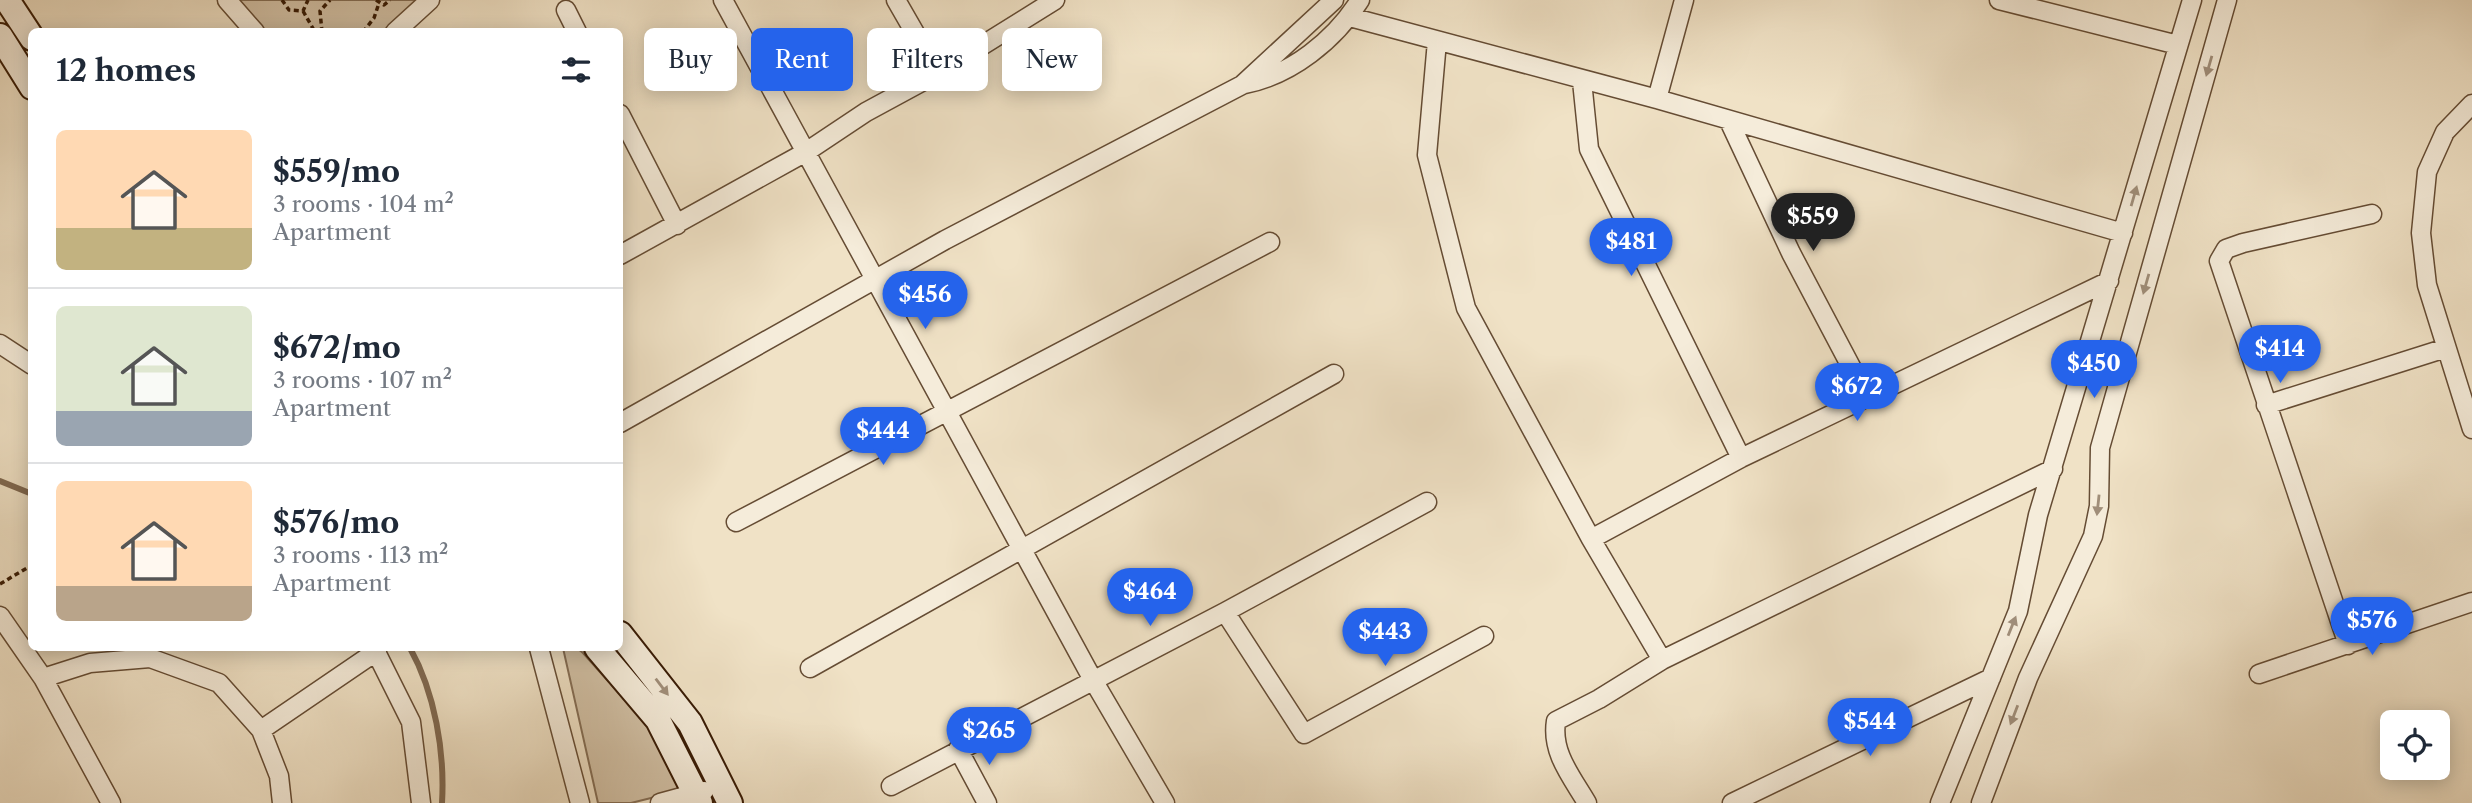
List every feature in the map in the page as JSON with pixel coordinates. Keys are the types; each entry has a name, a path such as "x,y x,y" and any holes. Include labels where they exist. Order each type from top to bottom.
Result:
{"street":[{"path":"6,0 28,32"},
{"path":"228,0 252,28"},
{"path":"399,28 430,0"},
{"path":"723,0 1093,680 1165,803"},
{"path":"896,0 912,28"},
{"path":"988,41 1055,0"},
{"path":"1242,85 1334,0"},
{"path":"623,421 875,279 1242,85 1268,79 1292,67 1350,17 1360,0"},
{"path":"1657,99 1684,0"},
{"path":"1999,0 2178,45"},
{"path":"1940,803 2018,611 2038,514 2192,0"},
{"path":"1981,803 2028,678 2085,559 2093,536 2099,506 2100,449 2227,0"},
{"path":"566,10 575,28"},
{"path":"1350,17 1657,99 2123,233"},
{"path":"0,36 28,82"},
{"path":"1437,41 1427,155 1466,308 1591,539 1662,660"},
{"path":"1582,81 1589,149 1741,458"},
{"path":"623,253 806,152 866,112 904,91"},
{"path":"2472,104 2445,132 2427,172 2421,233 2427,285 2472,429"},
{"path":"623,120 677,225"},
{"path":"1730,122 1791,253 1867,397"},
{"path":"2348,645 2222,276 2220,255 2226,249 2244,243 2372,214"},
{"path":"736,522 1270,242"},
{"path":"1591,539 1741,458 2109,281"},
{"path":"0,344 28,362"},
{"path":"2266,405 2445,348"},
{"path":"810,668 1334,374"},
{"path":"1587,803 1560,757 1554,734 1556,721 1599,699 1662,660 2053,469"},
{"path":"891,786 1225,612 1427,502"},
{"path":"2259,674 2472,602"},
{"path":"1225,612 1304,734 1484,636"},
{"path":"0,616 43,677 111,803"},
{"path":"623,638 690,723 727,794 660,803"},
{"path":"261,730 375,651"},
{"path":"376,651 411,722 421,803"},
{"path":"540,651 580,803"},
{"path":"600,651 658,720 698,799"},
{"path":"43,677 90,663 150,658 219,683 261,730 279,776 282,803"},
{"path":"1732,803 1991,678"},
{"path":"958,749 987,803"}],"path":[{"path":"282,0 289,10 303,10"},
{"path":"303,10 308,0"},
{"path":"322,28 320,11 330,0"},
{"path":"366,28 374,18 378,2 386,4 390,0"},
{"path":"303,10 313,28"},
{"path":"0,584 28,567"}],"shaded area":[{"path":"233,0 421,0 390,28 258,28"},
{"path":"564,651 583,653 650,728 687,789 631,803 598,803"}],"waterway":[{"path":"0,481 28,492"},
{"path":"412,651 432,703 440,743 442,803"}]}
